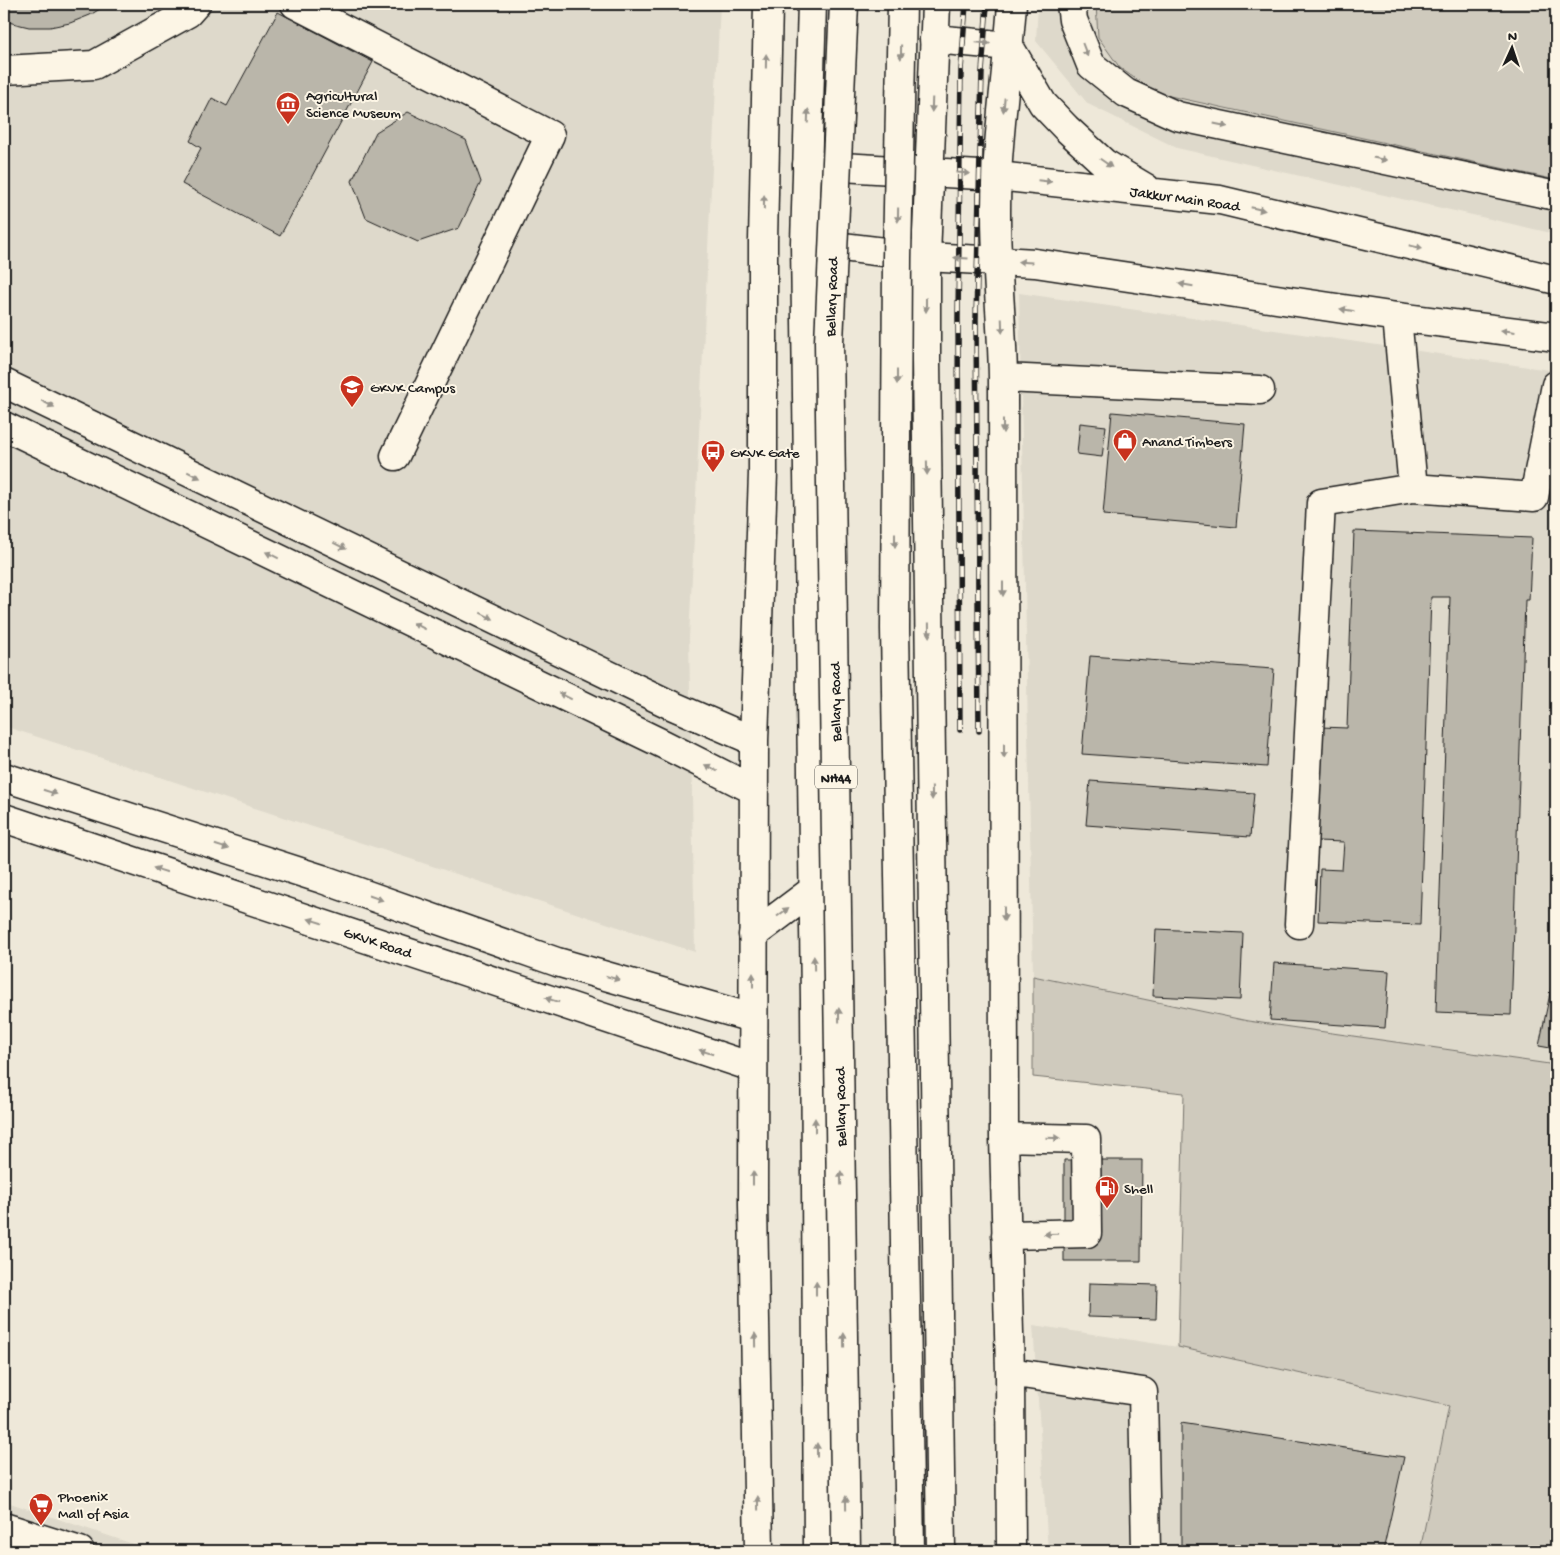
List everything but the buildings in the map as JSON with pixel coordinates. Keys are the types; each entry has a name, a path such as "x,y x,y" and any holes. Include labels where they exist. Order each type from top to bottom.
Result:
{"main road":[{"path":"4,70 94,65 188,13 196,4"},
{"path":"296,4 550,135 394,456"},
{"path":"759,1551 752,1018 754,741 763,473 763,241 768,4"},
{"name":"Bellary Road","path":"812,4 805,243 813,890 818,1551"},
{"name":"Bellary Road","path":"844,4 829,342 846,1551"},
{"path":"902,4 897,258 895,629 910,1551"},
{"path":"936,4 926,257 941,1551"},
{"path":"1012,4 997,176 997,260 1002,324 1003,378 1004,1137 1012,1551"},
{"path":"1071,4 1073,20 1091,65 1126,93 1177,116 1556,196"},
{"path":"934,39 1009,46"},
{"path":"1009,46 1044,104 1066,128 1104,163 1155,193"},
{"name":"Jakkur Main Road","path":"807,165 997,176 1220,200 1556,280"},
{"path":"805,243 926,257 1035,263 1397,317 1556,337"},
{"path":"1397,317 1414,488"},
{"path":"1003,378 1260,390"},
{"path":"4,383 671,705 754,741"},
{"path":"1299,924 1321,503 1414,488 1534,497 1556,385"},
{"path":"4,426 646,735 754,790"},
{"path":"4,777 322,879 557,962 752,1018"},
{"name":"GKVK Road","path":"4,818 752,1067"},
{"path":"753,935 813,890"},
{"path":"1004,1137 1086,1139 1087,1233 1006,1235"},
{"path":"1010,1372 1143,1392 1146,1551"},
{"path":"4,1528 80,1551"}],"shaded area":[{"name":"GKVK Campus","path":"4,4 720,4 689,638 695,952 4,726"},
{"path":"1038,4 1556,4 1556,234 1177,148 1088,104 1036,41"},
{"path":"1096,4 1556,4 1556,180 1156,93 1120,68 1098,37"},
{"path":"1019,293 1556,371 1556,1065 1248,1021 1033,976"},
{"path":"1033,976 1248,1021 1556,1065 1556,1551 1420,1551 1449,1406 1178,1347 1184,1093 1033,1077"},
{"path":"1033,1325 1178,1347 1449,1406 1420,1551 1048,1551"},
{"name":"Phoenix Mall of Asia","path":"4,1501 154,1551 4,1551"}],"railway":[{"path":"960,730 958,318 961,70 966,4"},
{"path":"979,731 976,319 982,72 987,4"}],"place":[{"name":"Agricultural Science Museum","path":"288,125"},
{"name":"GKVK Campus","path":"352,408"},
{"name":"Anand Timbers","path":"1125,462"},
{"name":"GKVK Gate","path":"713,473"},
{"name":"Shell","path":"1107,1209"},
{"name":"Phoenix Mall of Asia","path":"41,1526"}]}
